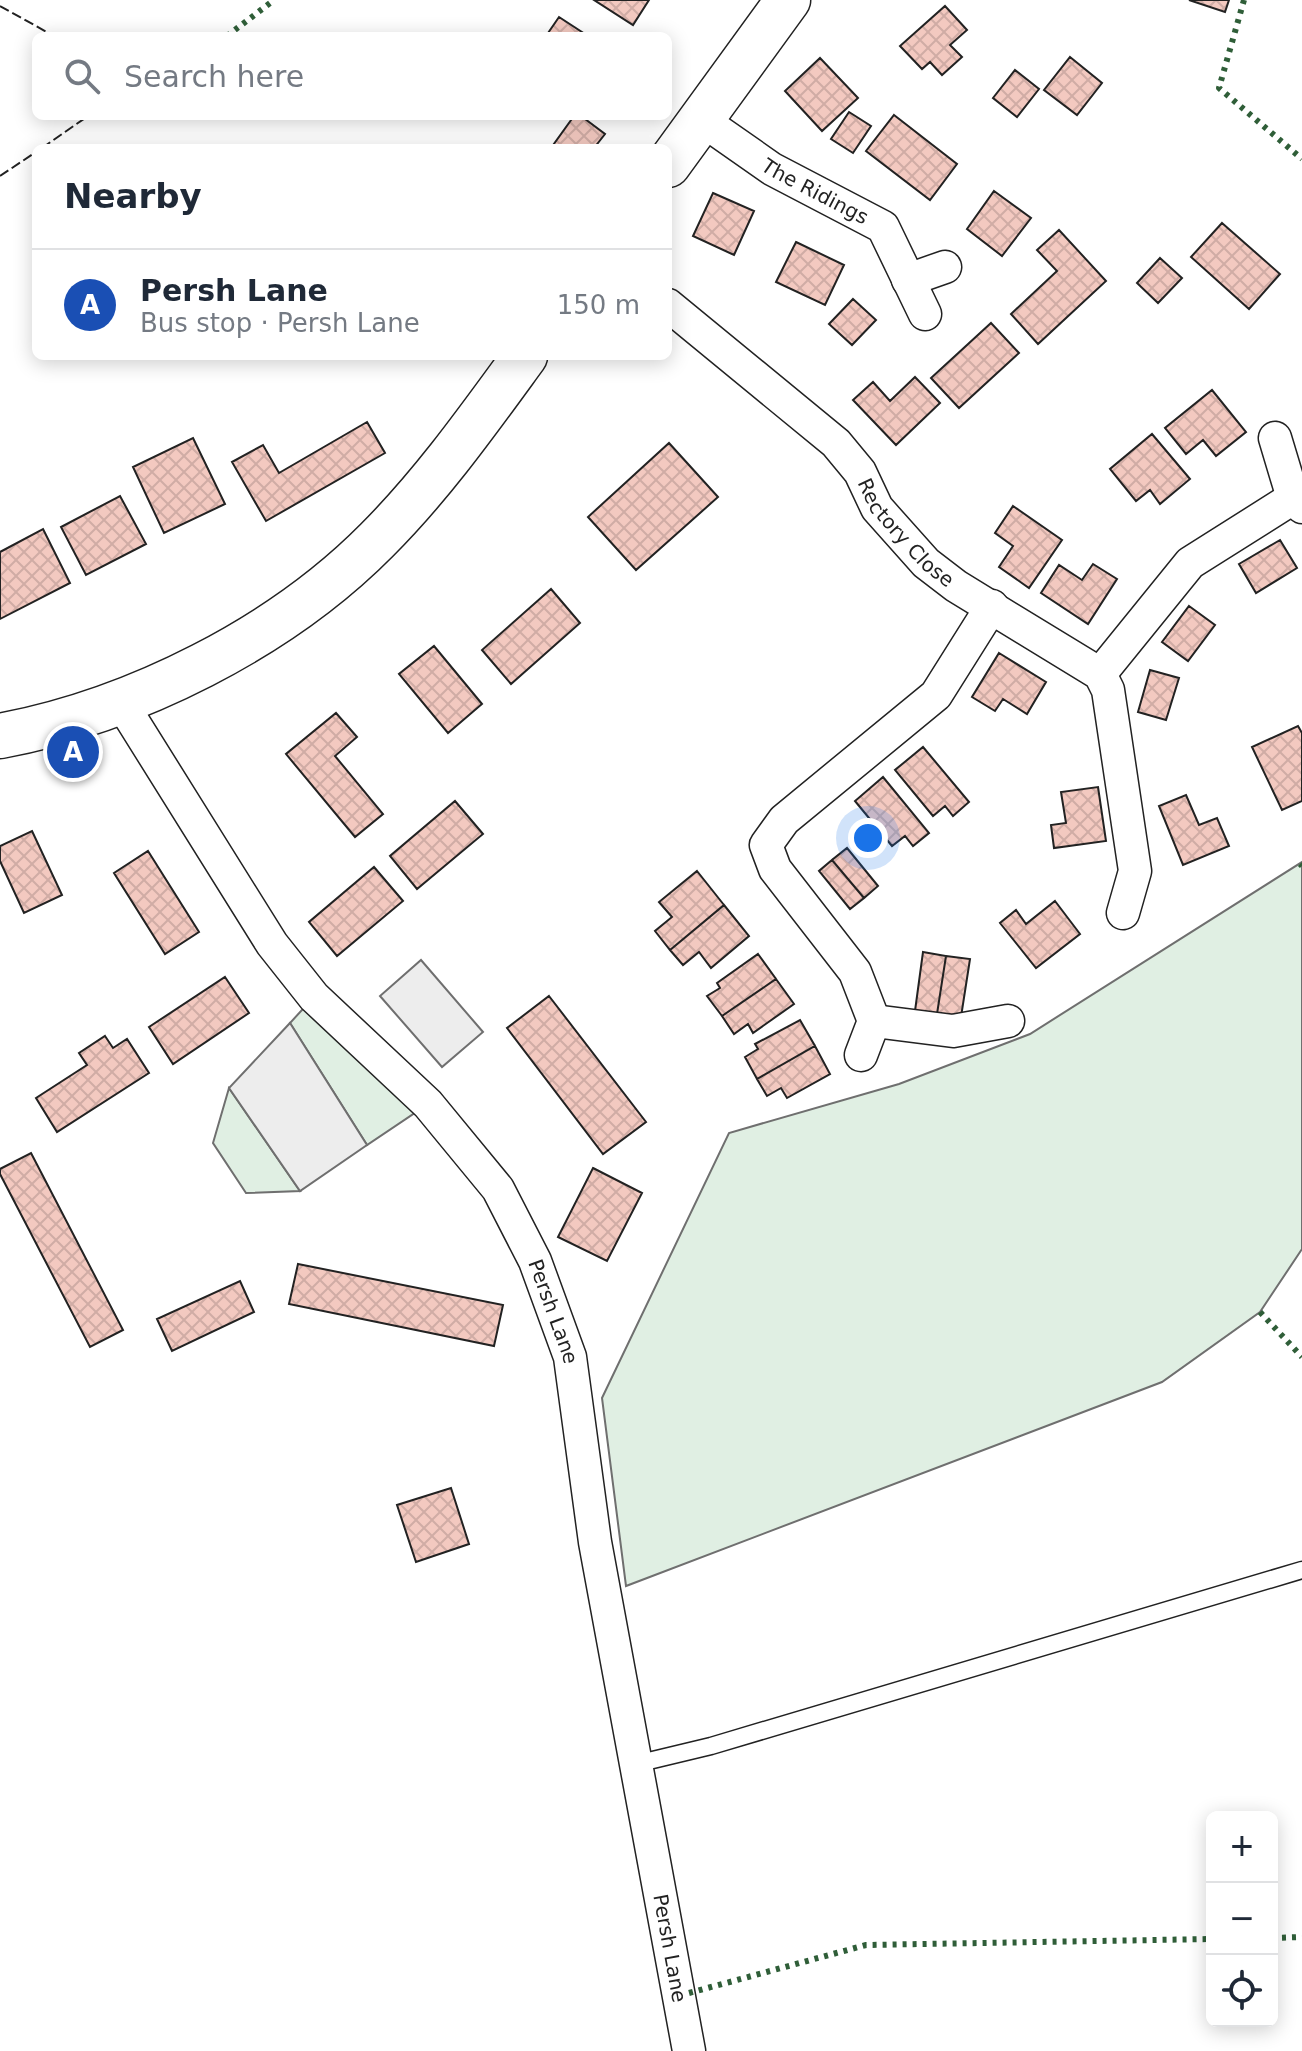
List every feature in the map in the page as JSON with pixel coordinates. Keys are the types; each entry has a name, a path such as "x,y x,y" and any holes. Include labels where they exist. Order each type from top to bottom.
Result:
{"highway":[{"path":"672,160 788,0"},
{"path":"0,736 122,704 222,653 341,574 420,493 522,360"}],"street":[{"name":"The Ridings","path":"702,120 772,169 883,227 925,314"},
{"path":"908,280 945,267"},
{"name":"Rectory Close","path":"672,308 836,443 860,472 877,508 926,563 956,586 1100,674"},
{"path":"1123,913 1135,871 1108,690 1100,674 1190,563 1298,502 1275,438"},
{"path":"861,1055 874,1021 855,972 775,869 766,845 784,820 936,695 992,606"},
{"name":"Persh Lane","path":"122,704 272,944 314,997 428,1104 498,1189 535,1261 570,1357 595,1542 689,2051"},
{"path":"874,1021 953,1031 1008,1021"}],"lane":[{"path":"636,1764 711,1746 1302,1570"}],"green space":[{"path":"1302,862 1302,1249 1260,1312 1162,1382 626,1586 602,1398 729,1133 899,1084 1030,1034"},
{"path":"314,997 428,1104 367,1145 290,1023"},
{"path":"229,1088 300,1191 246,1193 213,1143"}],"shaded area":[{"path":"421,960 483,1032 442,1067 380,996"},
{"path":"290,1023 367,1145 300,1191 229,1088"}],"building":[{"path":"594,0 649,0 633,25"},
{"path":"1189,0 1229,0 1225,12"},
{"path":"945,6 967,30 950,45 962,57 942,75 930,62 922,69 900,46"},
{"path":"559,17 582,32 549,32"},
{"path":"1070,57 1102,83 1077,115 1044,90"},
{"path":"820,58 858,98 822,131 785,91"},
{"path":"1015,70 1039,89 1017,117 993,98"},
{"path":"849,112 871,126 853,153 831,139"},
{"path":"894,115 957,164 930,200 866,151"},
{"path":"571,120 586,120 605,134 597,144 554,144"},
{"path":"994,191 1031,218 1002,256 967,229"},
{"path":"713,193 754,211 734,255 693,236"},
{"path":"1222,223 1280,274 1249,309 1191,257"},
{"path":"1059,230 1106,281 1038,344 1011,314 1057,271 1037,250"},
{"path":"796,242 844,265 825,305 776,282"},
{"path":"1160,258 1182,278 1158,303 1137,283"},
{"path":"853,299 876,320 852,345 829,324"},
{"path":"991,323 1019,353 959,408 931,378"},
{"path":"915,377 940,403 896,445 853,400 873,382 890,401"},
{"path":"1212,390 1246,432 1216,456 1203,440 1186,454 1165,428"},
{"path":"367,422 385,453 266,521 232,462 263,445 279,473"},
{"path":"1152,434 1190,479 1160,504 1150,490 1136,501 1110,469"},
{"path":"193,438 225,504 164,533 133,467"},
{"path":"669,443 718,497 636,570 588,517"},
{"path":"120,496 146,544 86,575 61,527"},
{"path":"1013,506 1062,540 1029,588 999,567 1013,546 995,533"},
{"path":"43,529 70,583 0,619 0,552"},
{"path":"1280,540 1297,568 1256,593 1239,564"},
{"path":"1093,564 1117,579 1088,624 1041,593 1059,565 1082,580"},
{"path":"551,589 580,623 511,684 482,650"},
{"path":"1189,606 1215,625 1188,661 1162,642"},
{"path":"434,646 482,704 448,733 399,674"},
{"path":"999,653 1046,682 1027,714 1003,699 995,711 972,697"},
{"path":"1150,670 1179,678 1166,720 1138,712"},
{"path":"336,713 357,737 335,756 383,814 355,837 286,754"},
{"path":"1298,726 1302,733 1302,801 1282,810 1252,747"},
{"path":"923,747 969,802 953,816 945,806 933,816 895,770"},
{"path":"883,777 929,833 913,846 905,836 892,846 855,801"},
{"path":"1098,787 1106,841 1054,848 1051,825 1066,823 1061,792"},
{"path":"1186,795 1199,825 1217,818 1229,846 1183,865 1159,806"},
{"path":"455,801 483,834 417,889 390,856"},
{"path":"32,831 62,895 24,913 0,861 0,846"},
{"path":"847,848 878,886 864,898 832,860"},
{"path":"148,851 199,932 165,954 114,873"},
{"path":"832,860 864,898 850,909 819,871"},
{"path":"374,867 403,901 337,956 309,922"},
{"path":"697,871 724,905 670,950 655,931 672,917 659,902"},
{"path":"1055,901 1080,934 1036,968 1000,923 1016,910 1026,924"},
{"path":"724,905 749,936 711,968 699,952 683,965 670,950"},
{"path":"923,952 946,956 937,1014 915,1011"},
{"path":"758,954 776,979 722,1016 707,996 720,988 717,983"},
{"path":"946,956 970,959 961,1017 937,1014"},
{"path":"225,977 249,1013 173,1064 149,1027"},
{"path":"776,979 794,1004 753,1033 748,1024 734,1034 722,1016"},
{"path":"549,996 646,1122 603,1154 507,1028"},
{"path":"800,1020 815,1046 757,1079 745,1057 758,1049 755,1044"},
{"path":"105,1036 113,1048 127,1039 149,1073 57,1132 36,1098 87,1065 79,1053"},
{"path":"815,1046 830,1074 787,1098 781,1088 767,1096 757,1079"},
{"path":"31,1153 123,1330 90,1347 0,1174 0,1169"},
{"path":"593,1168 642,1193 607,1261 558,1237"},
{"path":"298,1264 503,1305 494,1346 289,1304"},
{"path":"240,1281 254,1312 172,1351 157,1319"},
{"path":"451,1488 469,1544 416,1562 397,1505"}],"hedge":[{"path":"232,32 274,0"},
{"path":"1244,0 1219,88 1302,159"},
{"path":"1260,1312 1302,1357"},
{"path":"1278,1938 1302,1937"},
{"path":"689,1993 866,1945 1206,1939"}],"fence":[{"path":"0,6 47,32"},
{"path":"48,144 82,120"},
{"path":"0,176 32,155"}],"place":[{"name":"Persh Lane","path":"73,752"}]}
